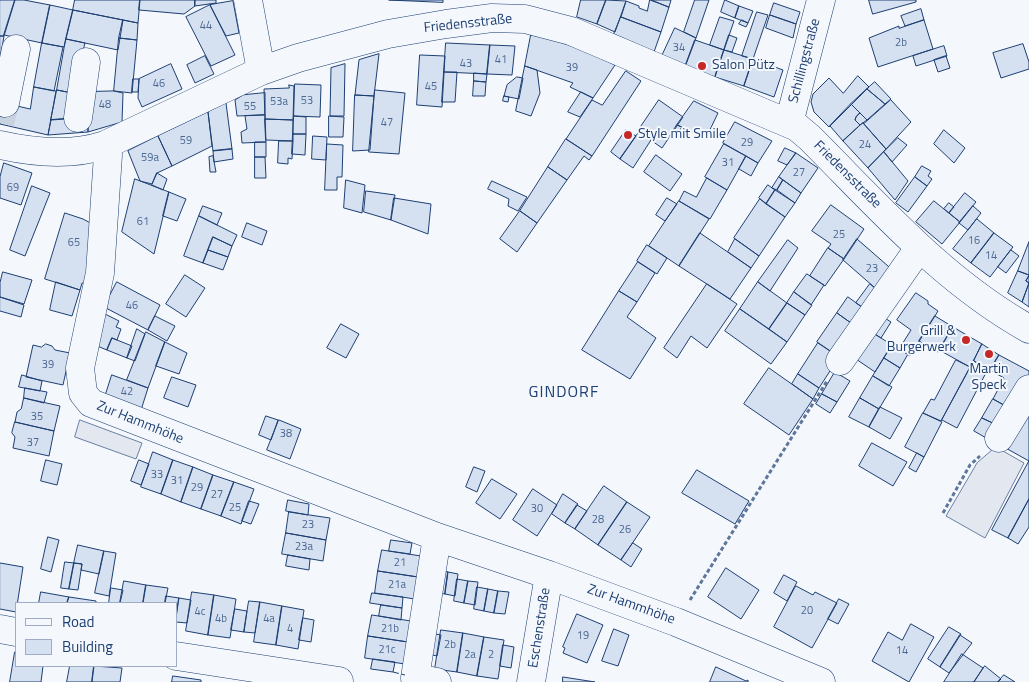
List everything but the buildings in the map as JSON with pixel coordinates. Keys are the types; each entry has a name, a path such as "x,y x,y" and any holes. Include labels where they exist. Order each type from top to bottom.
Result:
{"street":[{"path":"248,0 261,71"},
{"name":"Schillingstraße","path":"789,123 821,0"},
{"name":"Friedensstraße","path":"0,145 41,152 79,134 106,145 261,71 321,52 404,31 492,18 525,9 555,26 587,36 789,123 810,138 919,248 978,296 1029,329"},
{"path":"4,103 16,49"},
{"path":"79,134 86,62"},
{"name":"Zur Hammhöhe","path":"106,145 108,155 101,265 95,305 80,368 82,393 91,403 437,537 549,575 676,622 821,682"},
{"path":"840,361 919,248"},
{"path":"999,438 1029,389"},
{"path":"426,680 437,537"},
{"name":"Eschenstraße","path":"531,682 549,575"},
{"path":"0,629 15,632"},
{"path":"178,656 339,681"}],"path":[{"path":"676,622 840,361"},
{"path":"943,513 970,465 999,438"}],"shaded area":[{"path":"80,420 142,443 136,459 75,437"},
{"path":"996,447 1024,463 985,538 946,516 977,463"}],"tunnel":[{"path":"0,123 5,103"}],"fence":[{"path":"393,672 405,675"}],"place":[{"name":"Salon Pütz","path":"702,66"},
{"name":"Style mit Smile","path":"628,135"},
{"name":"Grill & Burgerwerk","path":"966,340"},
{"name":"Martin Speck","path":"989,354"}],"district":[{"name":"GINDORF","path":"564,393"}]}
